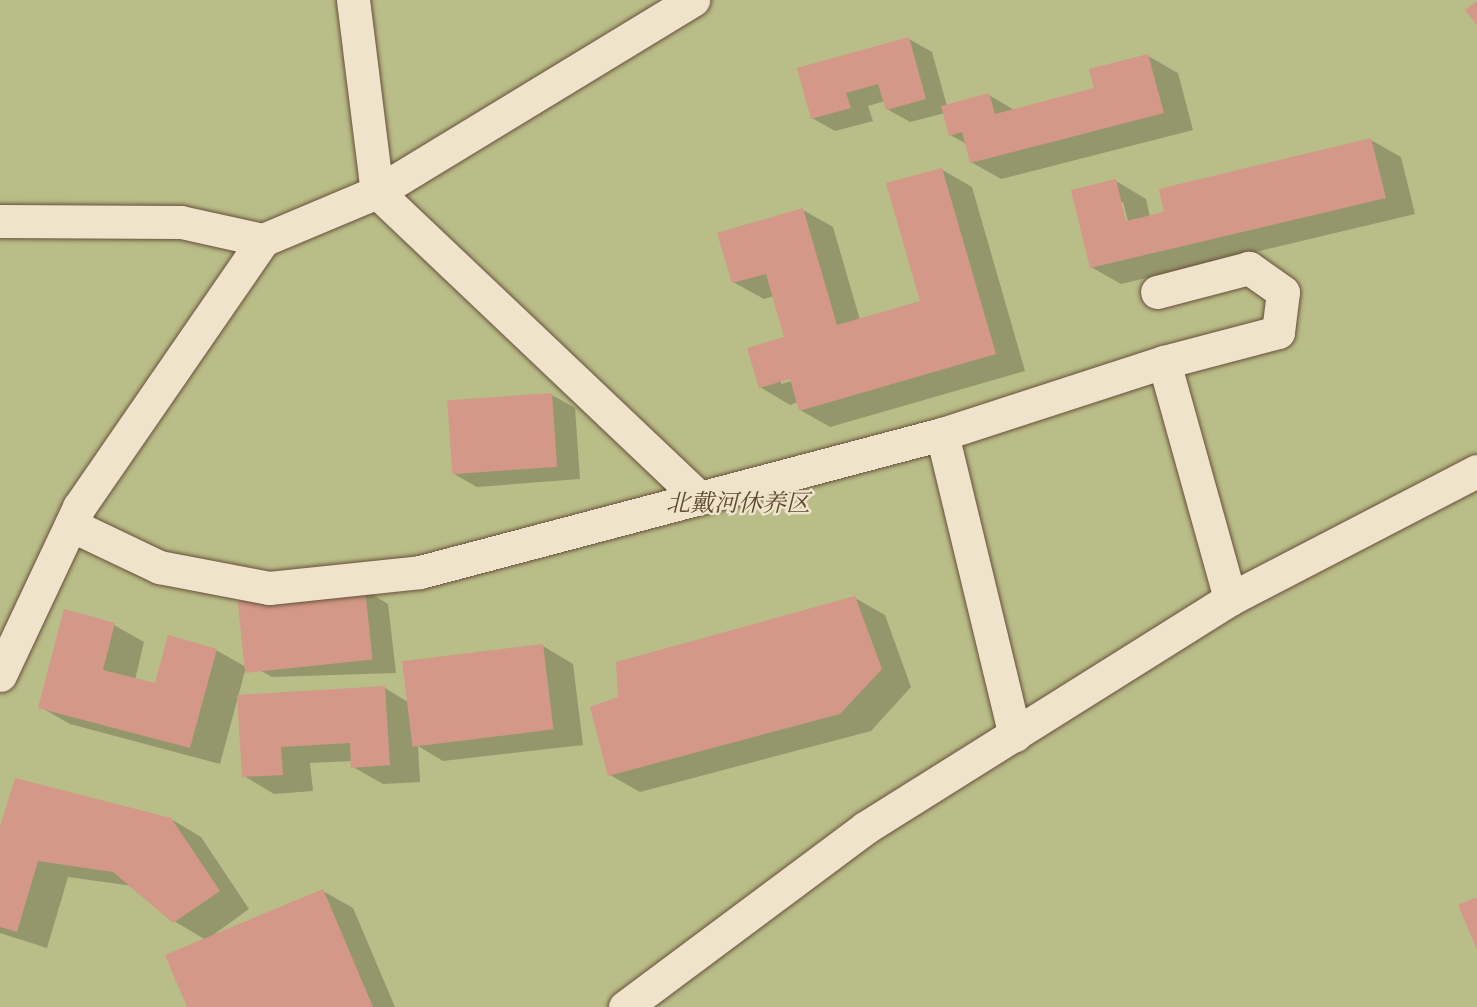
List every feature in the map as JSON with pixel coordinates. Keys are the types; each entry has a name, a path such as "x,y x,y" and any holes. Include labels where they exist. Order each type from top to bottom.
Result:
{"street":[{"path":"353,0 377,192 699,498"},
{"path":"0,675 71,525 263,240 377,192 693,0"},
{"path":"0,221 180,222 263,240"},
{"path":"71,525 159,567 269,587 420,572 942,435 1164,362 1278,331 1283,292 1249,268 1157,292"},
{"path":"1164,362 1230,599"},
{"path":"942,435 1015,735"},
{"path":"625,1007 865,828 1230,599 1477,471"}],"green space":[{"name":"北戴河休养区","path":"0,0 1477,0 1477,1007 0,1007"}],"building":[{"path":"1477,1 1477,25 1465,10"},
{"path":"909,37 926,99 886,110 878,84 846,93 851,108 811,119 797,68"},
{"path":"1148,54 1164,113 970,163 962,132 949,136 941,106 989,93 995,114 1094,88 1089,69"},
{"path":"1371,138 1386,198 1090,268 1071,190 1116,179 1126,221 1164,212 1159,189"},
{"path":"942,168 996,354 799,411 790,379 759,388 747,348 784,337 766,274 732,283 717,233 803,208 837,325 920,301 886,183"},
{"path":"552,393 557,467 452,474 447,400"},
{"path":"365,588 373,660 245,673 238,601"},
{"path":"855,596 882,669 840,714 608,776 590,707 618,697 616,662"},
{"path":"64,609 115,623 103,670 155,683 168,635 217,649 190,748 38,708"},
{"path":"543,644 553,729 413,747 402,661"},
{"path":"385,686 390,765 351,768 350,743 281,747 283,775 242,777 237,695"},
{"path":"15,778 171,818 220,891 173,923 113,872 38,861 17,932 0,927 0,827"},
{"path":"323,889 373,1007 187,1007 165,955"},
{"path":"1477,897 1477,950 1458,905"}]}
